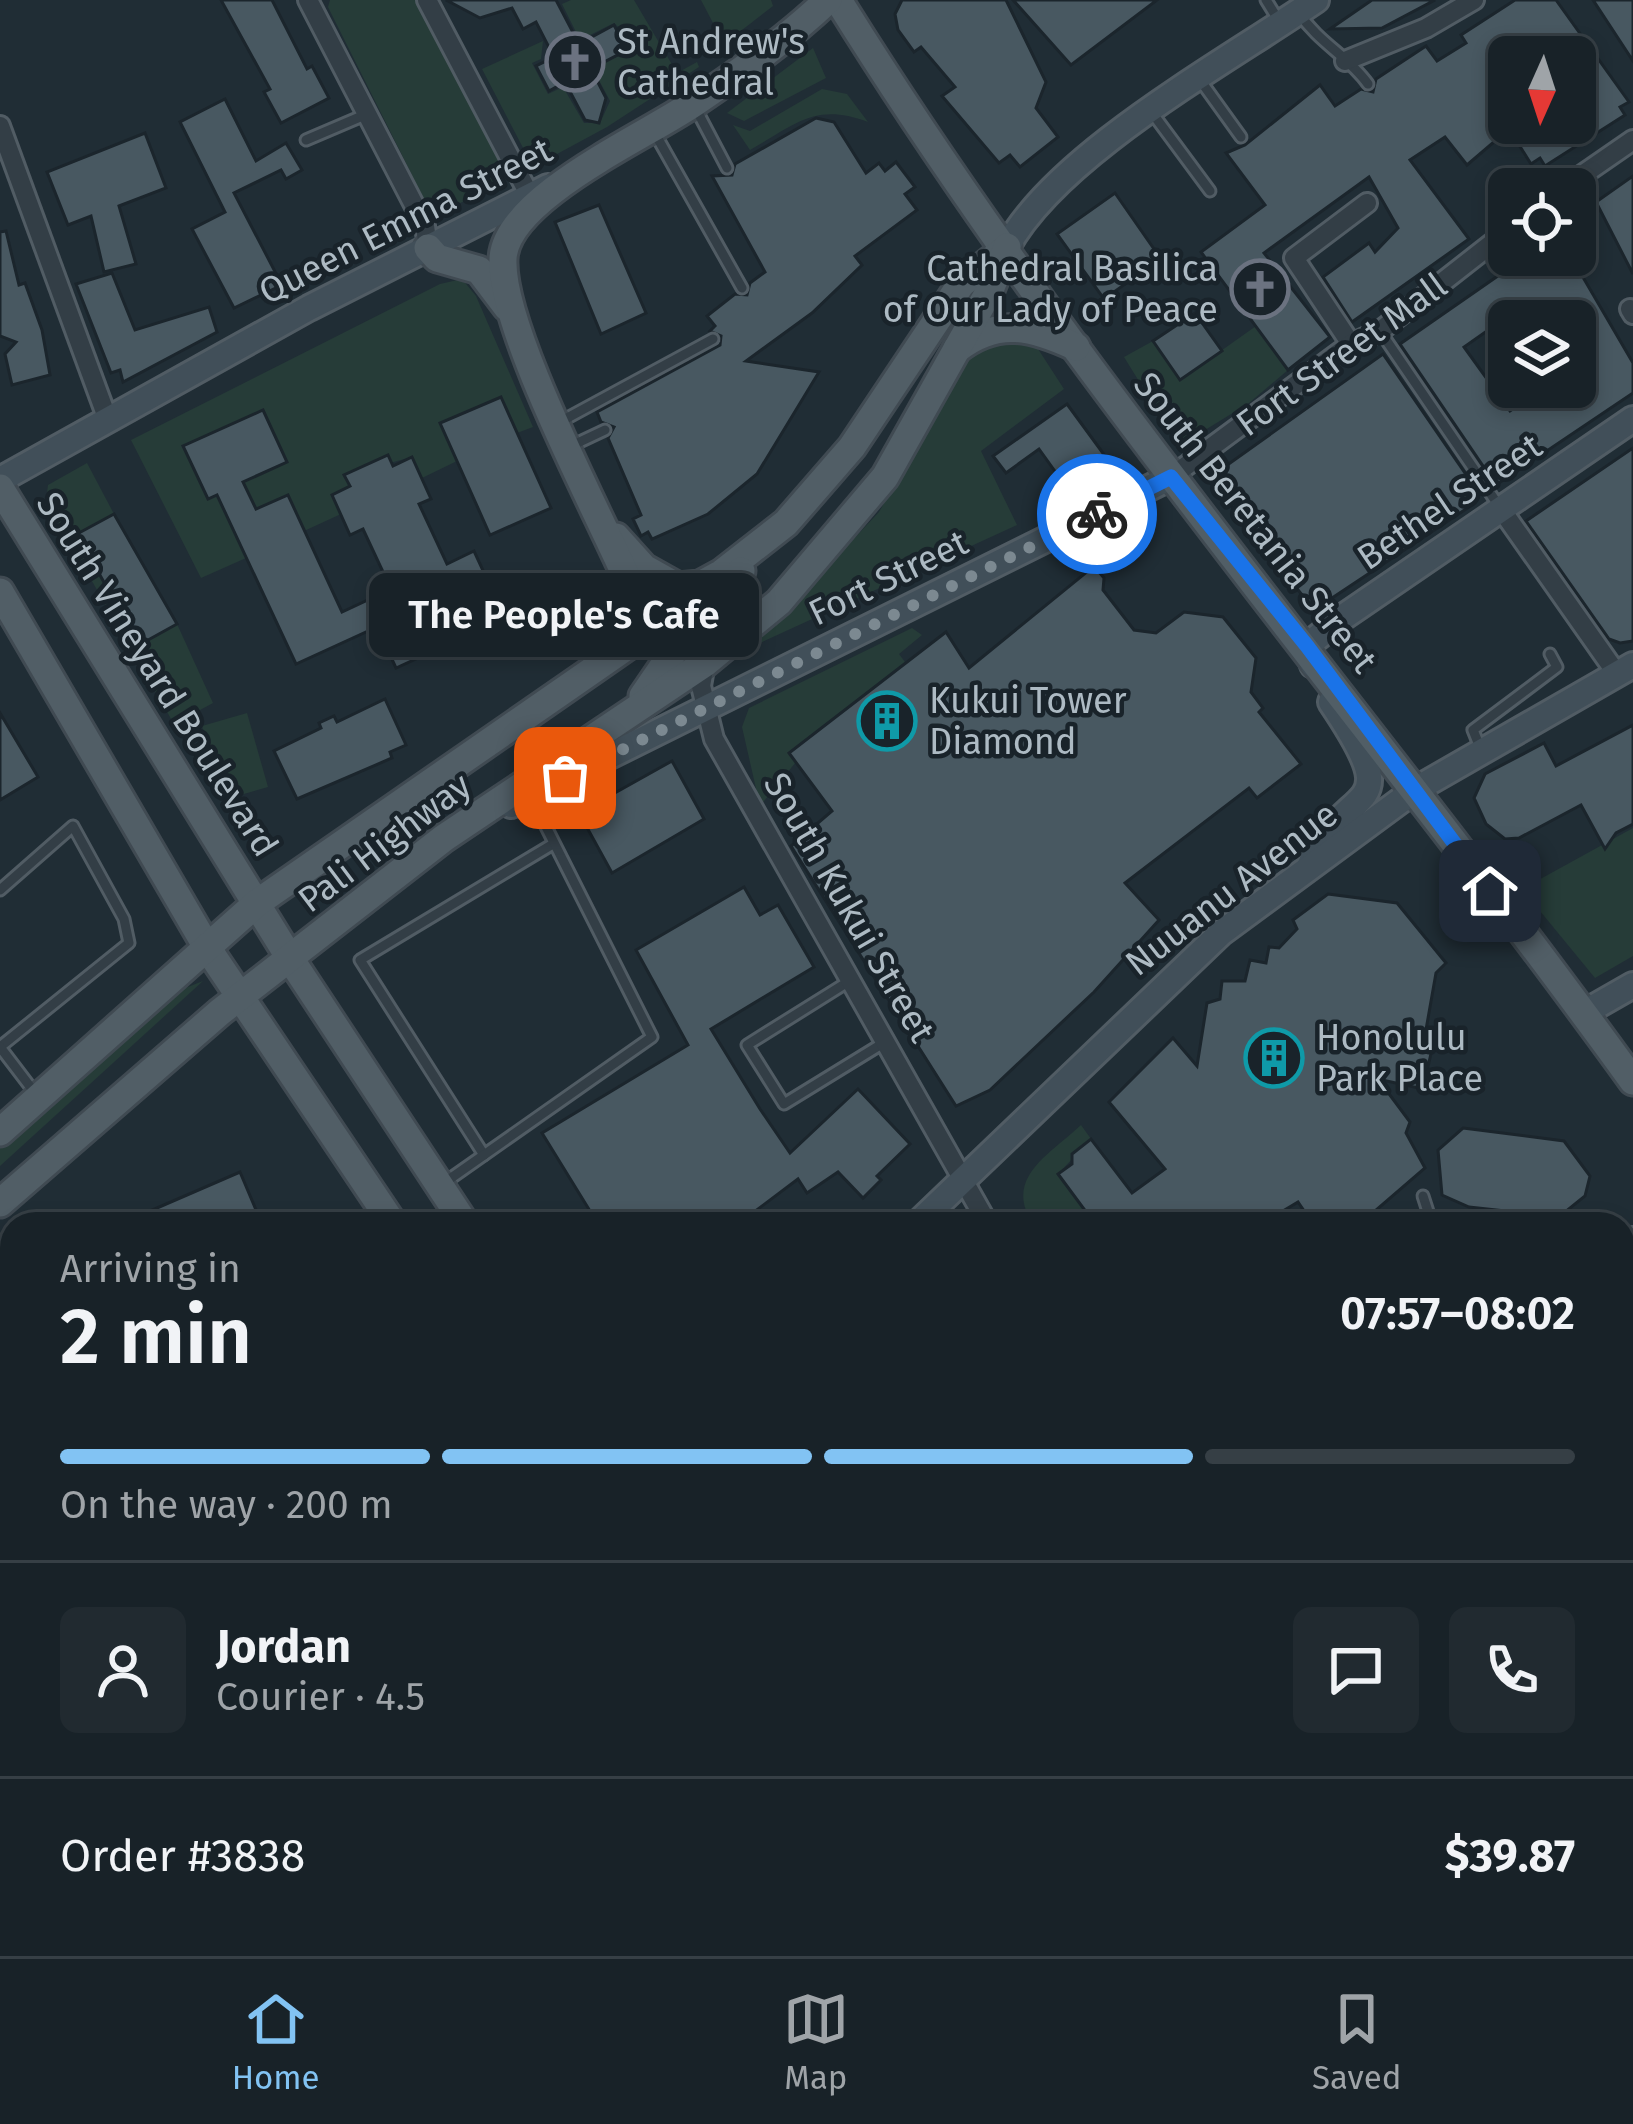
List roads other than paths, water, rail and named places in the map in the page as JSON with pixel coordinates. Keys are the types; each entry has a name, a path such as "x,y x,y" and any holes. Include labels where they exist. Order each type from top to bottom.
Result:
{"main road":[{"name":"Queen Emma Street","path":"0,484 108,420 653,130 828,0"},
{"name":"South Beretania Street","path":"838,0 1171,477 1307,646 1633,1081"},
{"path":"637,704 693,623 852,447 961,284 1007,247 1021,222 1060,179 1298,12"},
{"path":"508,308 502,262 509,236 584,169"},
{"name":"Pali Highway","path":"0,1203 239,998 444,838 637,704 705,663 779,602 885,476 990,290 1007,247"},
{"path":"428,248 437,258 479,270 508,308 603,524 644,568 665,583 689,588 712,579 786,523"},
{"path":"952,353 977,333 1008,327 1035,328 1080,349"},
{"name":"Bethel Street","path":"1307,646 1633,418"},
{"name":"Fort Street","path":"444,838 1171,477"},
{"name":"South Vineyard Boulevard","path":"0,484 291,960 457,1212"},
{"name":"Pali Highway","path":"0,1132 257,903 626,647 633,633 634,607 603,524"},
{"path":"0,592 208,949 385,1212"},
{"path":"1307,646 1318,683 1365,752 1370,771 1364,797 1319,840 1308,870"},
{"name":"Nuuanu Avenue","path":"929,1212 1189,960 1415,790 1625,670"},
{"path":"1584,1013 1633,985"}],"street":[{"path":"308,0 425,226 428,248"},
{"path":"427,0 530,196"},
{"path":"1346,61 1426,28 1474,0"},
{"path":"0,126 108,420"},
{"path":"1592,168 1633,140"},
{"path":"1351,344 1294,258 1367,203"},
{"name":"Fort Street Mall","path":"1171,477 1351,344 1380,331 1488,246"},
{"path":"1501,509 1625,670"},
{"name":"South Kukui Street","path":"705,663 705,709 714,739 982,1212"}],"lane":[{"path":"1266,0 1298,12 1317,40 1368,84"},
{"path":"1200,80 1241,136"},
{"path":"694,104 727,168"},
{"path":"1152,113 1210,191"},
{"path":"306,140 367,114"},
{"path":"653,130 742,288"},
{"path":"1380,331 1501,509"},
{"path":"564,435 713,339"},
{"path":"564,435 605,430"},
{"path":"1480,750 1473,730 1557,667 1550,654"},
{"path":"440,1186 652,1037 530,795"},
{"path":"0,890 73,826 124,919 129,943 0,1047 38,1098"},
{"path":"484,1155 360,959 554,844"},
{"path":"851,980 747,1045 784,1104 885,1042"},
{"path":"1423,1196 1428,1212"}],"place":[{"name":"St Andrew's Cathedral","path":"575,62"},
{"name":"Cathedral Basilica of Our Lady of Peace","path":"1260,289"},
{"name":"Kukui Tower Diamond","path":"887,721"},
{"name":"The People's Cafe","path":"565,778"},
{"name":"Honolulu Park Place","path":"1274,1058"}]}
